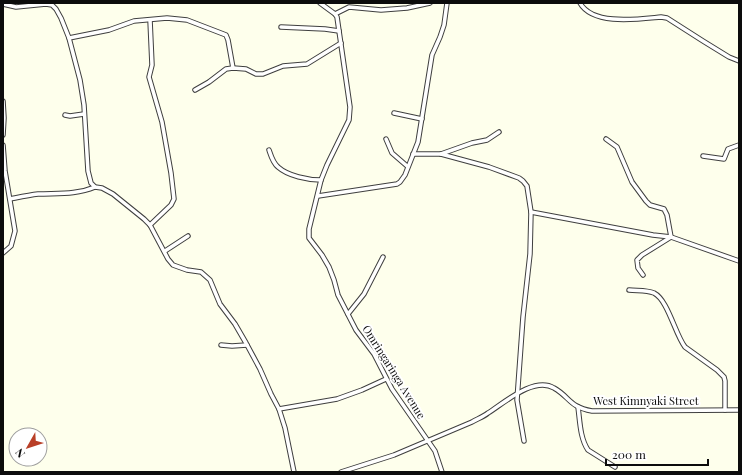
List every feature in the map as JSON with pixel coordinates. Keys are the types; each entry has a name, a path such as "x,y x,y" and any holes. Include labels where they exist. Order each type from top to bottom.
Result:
{"street":[{"path":"320,3 336,14 349,7 381,10 407,8 430,3"},
{"path":"318,196 397,184 402,179 418,142 432,55 444,25 447,3"},
{"path":"580,3 588,12 604,17 625,19 667,18 702,41 729,57 739,61"},
{"path":"3,4 16,7 52,4 61,18 69,38 80,80 89,179 91,184 95,187"},
{"name":"Omringaringa Avenue","path":"336,14 339,24 348,85 350,114 349,120 321,180 309,229 310,238 329,267 338,295 359,334 374,354 386,379 427,440 437,458 442,472"},
{"path":"69,38 109,30 134,21 174,18 187,20 224,34 228,40 233,68"},
{"path":"150,20 152,65 149,77 162,122 172,174 174,199 171,205 150,225"},
{"path":"281,27 339,31"},
{"path":"195,90 209,82 226,69 246,69 256,74 263,74 283,66 307,64 341,43"},
{"path":"3,101 3,136"},
{"path":"394,113 422,119"},
{"path":"65,115 71,116 84,114"},
{"path":"441,154 472,143 487,140 499,132"},
{"path":"386,139 392,153 408,166"},
{"path":"606,139 617,147 632,182 648,204 661,207 666,211 671,237"},
{"path":"3,145 4,170 15,231 11,246 3,253"},
{"path":"703,156 724,159 728,149 739,145"},
{"path":"269,150 275,163 283,170 303,178 321,180"},
{"path":"413,154 441,154 510,174 524,181 528,191 531,212 530,254 523,317 517,405 524,441"},
{"path":"10,200 39,194 66,194 80,192 95,187 102,188 113,194 150,225 165,251 168,260 173,265 187,270 201,272 210,280 220,304 235,324 247,345 279,409 285,428 294,472"},
{"path":"531,212 671,237 739,261"},
{"path":"165,251 188,236"},
{"path":"643,275 637,265 637,259 671,237"},
{"path":"348,314 365,292 384,256"},
{"path":"629,290 648,291 658,296 672,319 681,342 685,347 721,373 725,381 725,410"},
{"path":"221,345 247,345"},
{"path":"279,409 338,398 362,390 386,379"},
{"name":"West Kimnyaki Street","path":"341,472 394,455 484,416 518,393 532,387 545,384 556,389 578,408 598,411 739,410"},
{"path":"578,408 582,436 588,450 614,467"}]}
